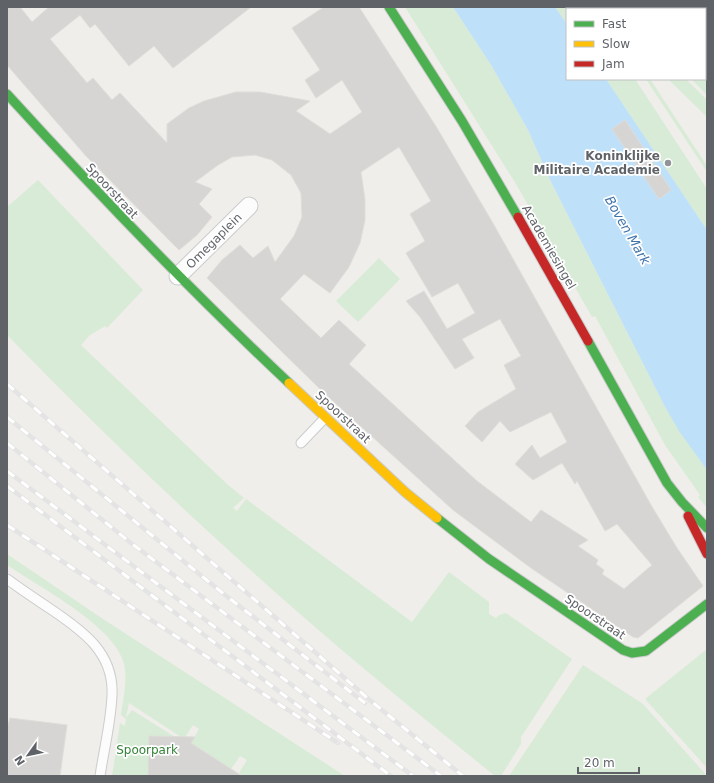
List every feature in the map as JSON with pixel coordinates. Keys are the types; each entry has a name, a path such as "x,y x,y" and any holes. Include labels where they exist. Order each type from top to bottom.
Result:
{"street":[{"name":"Academiesingel","path":"389,7 462,121 567,302 667,483 682,502 707,528"},
{"name":"Spoorstraat","path":"7,94 96,192 242,339 405,492 467,544 623,650 632,653 646,651 707,604"},
{"name":"Omegaplein","path":"178,276 249,206"},
{"name":"Academiesingel","path":"682,502 707,554"}],"lane":[{"path":"302,443 325,418"},
{"path":"7,579 78,628 97,646 104,657 108,669 112,694 100,776"}],"green space":[{"path":"405,7 453,7 491,65 528,130 549,178 664,405 707,470 707,508 698,497 700,495 665,445 595,316 592,317 516,184"},
{"path":"555,7 583,7 566,8 566,23"},
{"path":"673,7 707,7 707,41 706,8"},
{"path":"706,74 707,75 707,95 692,80 706,80"},
{"path":"607,80 636,80 707,189 707,230"},
{"path":"647,80 651,80 707,166 707,172"},
{"path":"669,80 687,80 707,100 707,117"},
{"path":"38,180 143,290 107,328 105,326 90,335 81,345 227,484 244,498 233,508 237,511 246,499 412,622 449,572 489,602 489,614 496,618 499,615 506,613 572,659 521,737 521,744 501,776 495,776 331,641 267,585 148,475 7,335 7,207"},
{"path":"379,258 400,279 358,322 336,301"},
{"name":"Spoorpark","path":"7,554 103,619 345,776 243,776 239,773 247,760 240,756 231,769 191,743 199,729 193,725 184,739 129,703 126,718 132,710 237,776 112,776 120,723 125,726 126,719 121,715 126,676 124,664 118,650 106,636 74,608 7,565"},
{"path":"707,649 707,768 645,699"},
{"path":"583,665 643,704 707,776 509,776"}],"water":[{"name":"Boven Mark","path":"453,7 555,7 566,23 566,80 607,80 707,230 707,470 679,431 664,405 549,178 528,130 491,65"}],"building":[{"path":"7,7 20,7 32,22 49,7 251,7 173,68 154,46 129,66 95,24 90,28 80,15 50,39 87,83 93,78 112,100 120,93 167,143 167,124 189,108 204,101 236,92 260,92 310,101 296,111 330,134 362,112 342,80 316,98 305,80 320,70 292,28 324,7 359,7 437,128 494,225 651,505 677,548 703,586 638,638 633,637 531,568 453,510 324,393 207,278 222,260 240,245 253,258 268,246 275,262 294,236 302,217 301,193 291,175 272,160 255,155 232,157 218,165 195,182 212,189 199,204 212,217 197,235 179,250 86,156 7,65","holes":["399,147 431,201 410,214 425,241 406,253 432,297 458,283 475,313 447,329 424,291 406,301 420,317 455,369 474,358 462,339 500,319 521,356 504,365 516,389 478,412 465,426 482,442 500,421 510,432 551,412 567,442 540,458 532,445 515,464 533,480 562,463 575,484 577,481 605,531 617,524 652,565 624,589 602,574 604,570 596,564 598,560 578,546 588,540 541,510 531,522 477,481 349,364 366,345 339,320 321,338 280,299 304,274 330,293 349,267 360,243 365,220 365,200 361,172"]},
{"path":"625,120 671,190 659,199 612,129"},
{"path":"10,718 67,725 60,776 7,776 7,728"},
{"path":"149,736 195,737 191,743 242,776 148,776"}],"railway":[{"path":"7,384 371,701 463,776"},
{"path":"7,417 225,595 365,703"},
{"path":"7,443 131,543 441,776"},
{"path":"7,471 413,776"},
{"path":"7,486 391,776"},
{"path":"7,525 338,743"}],"traffic: fast":[{"path":"389,7 462,121 518,217"},
{"path":"7,94 145,242 289,383"},
{"path":"588,341 667,483 682,502 707,528"},
{"path":"437,518 489,559 623,650 632,653 646,651 707,604"}],"traffic: slow":[{"path":"289,383 405,492 437,518"}],"traffic: jam":[{"path":"518,217 588,341"},
{"path":"688,516 707,554"}],"place":[{"name":"Koninklijke Militaire Academie","path":"668,163"}]}
